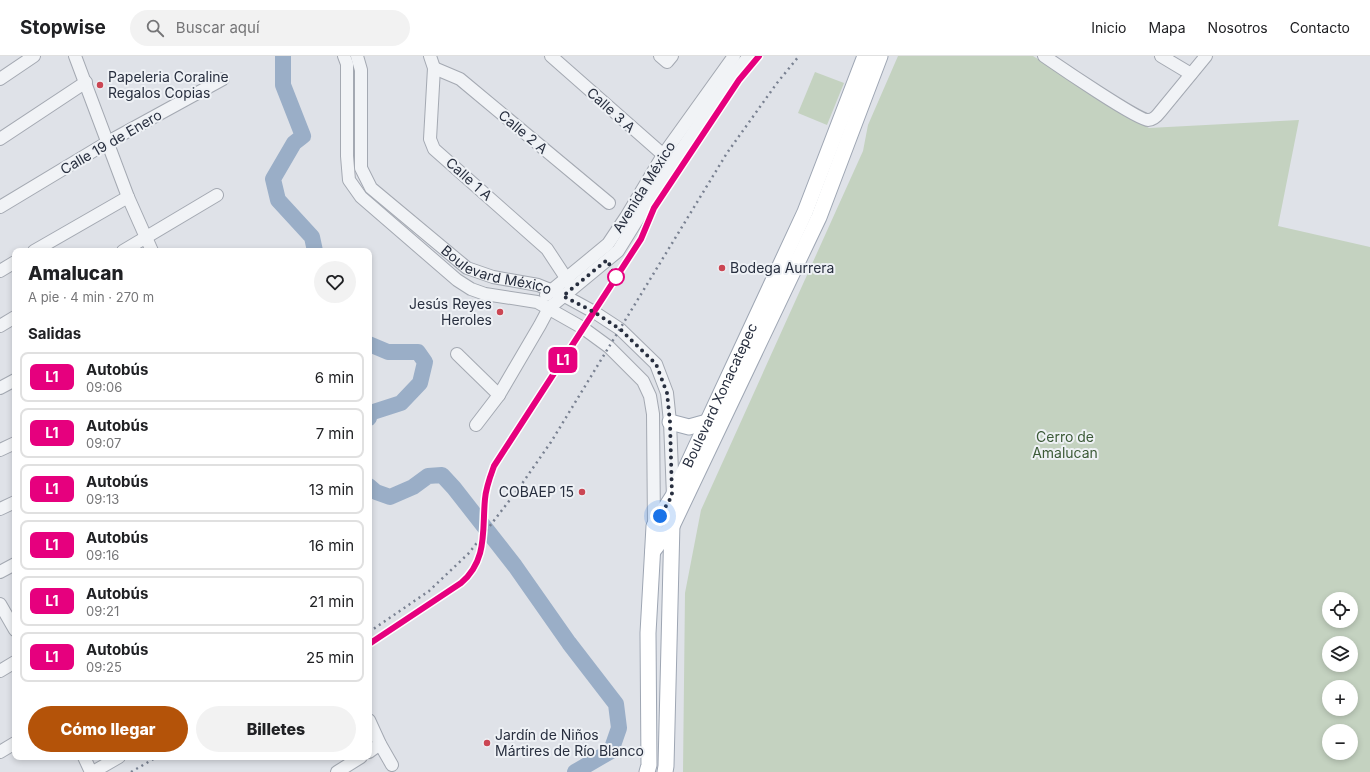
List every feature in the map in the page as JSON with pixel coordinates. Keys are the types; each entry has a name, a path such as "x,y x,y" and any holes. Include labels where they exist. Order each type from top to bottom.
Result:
{"main road":[{"name":"Boulevard Xonacatepec","path":"647,772 648,633 654,526 672,496 805,212 865,56"},
{"name":"Boulevard Xonacatepec","path":"665,772 672,526 819,217 880,56"},
{"path":"670,422 689,427 707,422"},
{"name":"Boulevard México","path":"672,496 672,526"},
{"path":"653,551 672,526"}],"street":[{"path":"0,79 34,56"},
{"path":"75,56 128,197 151,248"},
{"name":"Boulevard México","path":"344,56 347,64 347,156 349,180 361,197 457,280 471,289 485,294 537,302 549,308 584,328 609,347 643,381 650,396 653,414 654,526"},
{"name":"Boulevard México","path":"357,56 362,70 361,168 371,188 467,268 493,277 551,290"},
{"name":"Calle 3 A","path":"551,56 668,159"},
{"path":"660,56 667,62 672,56"},
{"name":"Avenida México","path":"668,159 734,56"},
{"name":"Avenida México","path":"549,308 608,244 668,159 749,56"},
{"path":"1044,56 1144,120 1154,118 1206,56"},
{"path":"1161,56 1191,74"},
{"name":"Calle 2 A","path":"432,62 460,79 609,203"},
{"name":"Calle 1 A","path":"432,62 430,139 434,148 548,249 556,260 567,287"},
{"name":"Calle 19 de Enero","path":"0,207 108,142 223,79"},
{"path":"0,139 86,82"},
{"path":"128,248 217,195"},
{"path":"39,248 128,197"},
{"path":"0,271 12,264"},
{"name":"Boulevard México","path":"567,287 594,312 620,329 656,364 667,393 670,422 672,496"},
{"name":"Avenida México","path":"537,302 551,290 567,287"},
{"path":"476,425 499,395 549,308"},
{"path":"0,326 12,319"},
{"path":"457,354 499,395"},
{"path":"0,388 12,382"},
{"path":"0,450 12,444"},
{"path":"0,509 12,503"},
{"path":"0,572 12,566"},
{"path":"0,604 12,624"},
{"path":"0,671 12,664"},
{"path":"372,727 392,765"},
{"path":"372,750 380,744"},
{"path":"0,752 12,745"},
{"path":"86,760 92,772 114,760"},
{"path":"341,771 357,760"}],"green space":[{"name":"Cerro de Amalucan","path":"898,56 1033,56 1149,128 1299,120 1278,226 1370,247 1370,772 683,772 685,593 701,510 863,151 868,125"},
{"path":"815,72 844,83 827,125 798,113"}],"waterway":[{"path":"283,56 283,85 303,136 294,143 273,179 278,200 312,237 314,248"},
{"path":"372,345 388,352 418,352 425,362 420,383 401,403 372,412"},
{"path":"372,489 376,492 390,497 413,487 428,476 442,475 454,488 515,566 569,643 616,704 619,728 611,751 575,772"}],"railway":[{"path":"372,630 429,591 469,553 519,488 551,442 727,153 777,83 799,56"},
{"path":"131,772 152,760"}],"bus line":[{"name":"L1","path":"372,642 468,577 477,560 483,542 486,490 494,466 641,239 654,208 739,80 759,56"}],"place":[{"name":"Papeleria Coraline Regalos Copias","path":"100,85"},
{"name":"Bodega Aurrera","path":"722,268"},
{"name":"Jesús Reyes Heroles","path":"500,312"},
{"name":"COBAEP 15","path":"582,492"},
{"name":"Jardín de Niños Mártires de Río Blanco","path":"487,743"}],"route":[{"path":"616,277 607,260 563,296 594,312 620,329 656,364 667,393 670,422 672,496 660,516"}]}
